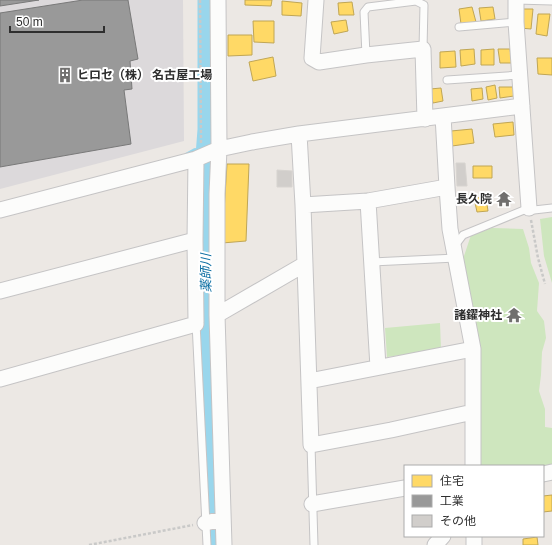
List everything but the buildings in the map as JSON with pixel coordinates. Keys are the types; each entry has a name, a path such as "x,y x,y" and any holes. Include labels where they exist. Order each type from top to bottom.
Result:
{"street":[{"path":"218,0 219,149 217,194 217,315 224,545"},
{"path":"316,0 312,58 319,62 423,49 425,119"},
{"path":"516,0 516,22 529,208"},
{"path":"0,210 196,159 219,149 252,142 299,134 522,106"},
{"path":"443,116 450,228 473,349 473,465"},
{"path":"299,134 303,205 311,445 391,430 473,412"},
{"path":"0,379 196,323 196,159"},
{"path":"303,205 368,201 447,187"},
{"path":"368,201 378,367"},
{"path":"0,291 195,240"},
{"path":"217,315 305,264"},
{"path":"309,381 473,349"},
{"path":"312,504 404,488"},
{"path":"206,522 223,519"},
{"path":"435,545 442,537"}],"lane":[{"path":"516,0 552,1"},
{"path":"366,55 364,12 368,7 416,1 424,6 423,49"},
{"path":"459,27 516,22"},
{"path":"447,80 520,75"},
{"path":"372,262 454,253 464,235 529,208 534,210 552,208"},
{"path":"196,323 207,545"},
{"path":"311,445 314,545"}],"path":[{"path":"196,159 197,153 201,150 200,0"},
{"path":"529,208 538,258 545,284"},
{"path":"89,545 206,522"}],"shaded area":[{"name":"ヒロセ（株） 名古屋工場","path":"0,0 183,0 184,141 0,189"}],"green space":[{"path":"552,217 552,283 544,256 540,219"},
{"name":"諸鑃神社","path":"492,228 523,229 529,248 531,263 539,283 537,311 544,321 546,338 542,352 539,391 545,409 545,427 552,428 552,466 544,468 544,465 480,465 461,265 471,235"},
{"path":"440,323 441,349 387,357 385,328"}],"waterway":[{"name":"薬師川","path":"209,0 209,130 205,182 205,258 216,545"},
{"path":"186,155 195,150"}],"place":[{"name":"ヒロセ（株） 名古屋工場","path":"65,75"},
{"name":"長久院","path":"504,199"},
{"name":"諸鑃神社","path":"514,315"}]}
